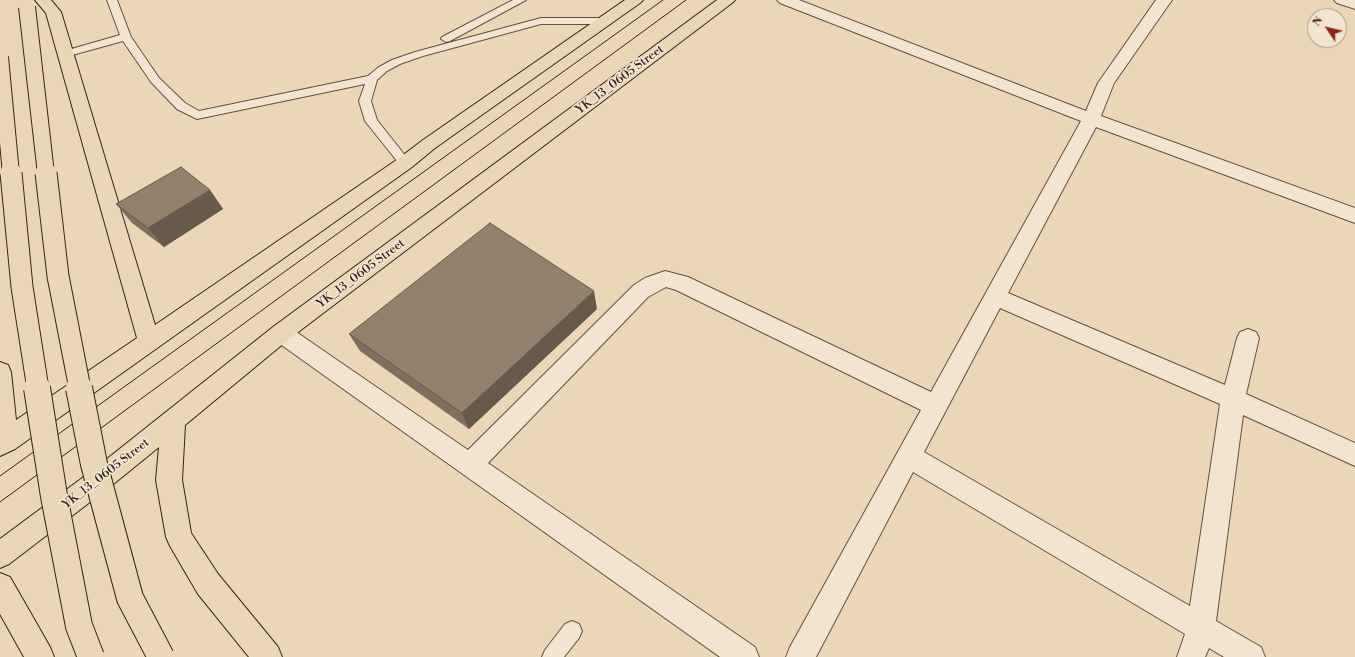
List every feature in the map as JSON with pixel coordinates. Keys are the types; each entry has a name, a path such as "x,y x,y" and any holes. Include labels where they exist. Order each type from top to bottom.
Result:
{"main road":[{"path":"3,443 405,163 429,144 635,0"},
{"name":"YK_13_0605 Street","path":"0,555 102,478 281,333 728,0"},
{"path":"32,2 53,12 149,341"},
{"path":"32,2 58,276 94,464 130,598 161,657"},
{"path":"0,57 22,287 55,503 78,626 91,657"},
{"path":"0,372 3,443"},
{"path":"172,420 169,480 179,537 208,584 268,657"},
{"path":"0,587 40,657"}],"street":[{"path":"785,0 1091,119 1355,216"},
{"path":"800,657 1091,119 1106,82 1164,0"},
{"path":"470,465 641,291 652,284 665,279 680,283 937,406"},
{"path":"996,297 1233,399 1355,455"},
{"path":"281,333 745,657"},
{"path":"1191,657 1201,629 1233,399 1248,338"},
{"path":"909,456 1251,657"}],"lane":[{"path":"112,0 126,38 155,80 181,106 197,115 372,79"},
{"path":"418,54 521,0"},
{"path":"405,163 371,121 365,101 372,79 383,69 396,62 418,54 511,28 541,22 605,21"},
{"path":"66,54 126,38"},
{"path":"552,657 572,631"}],"building":[{"path":"181,167 210,190 148,228 116,204"},
{"path":"490,223 594,291 462,413 349,334"}],"tram line":[{"path":"0,476 663,0"},
{"path":"0,502 686,0"}]}
